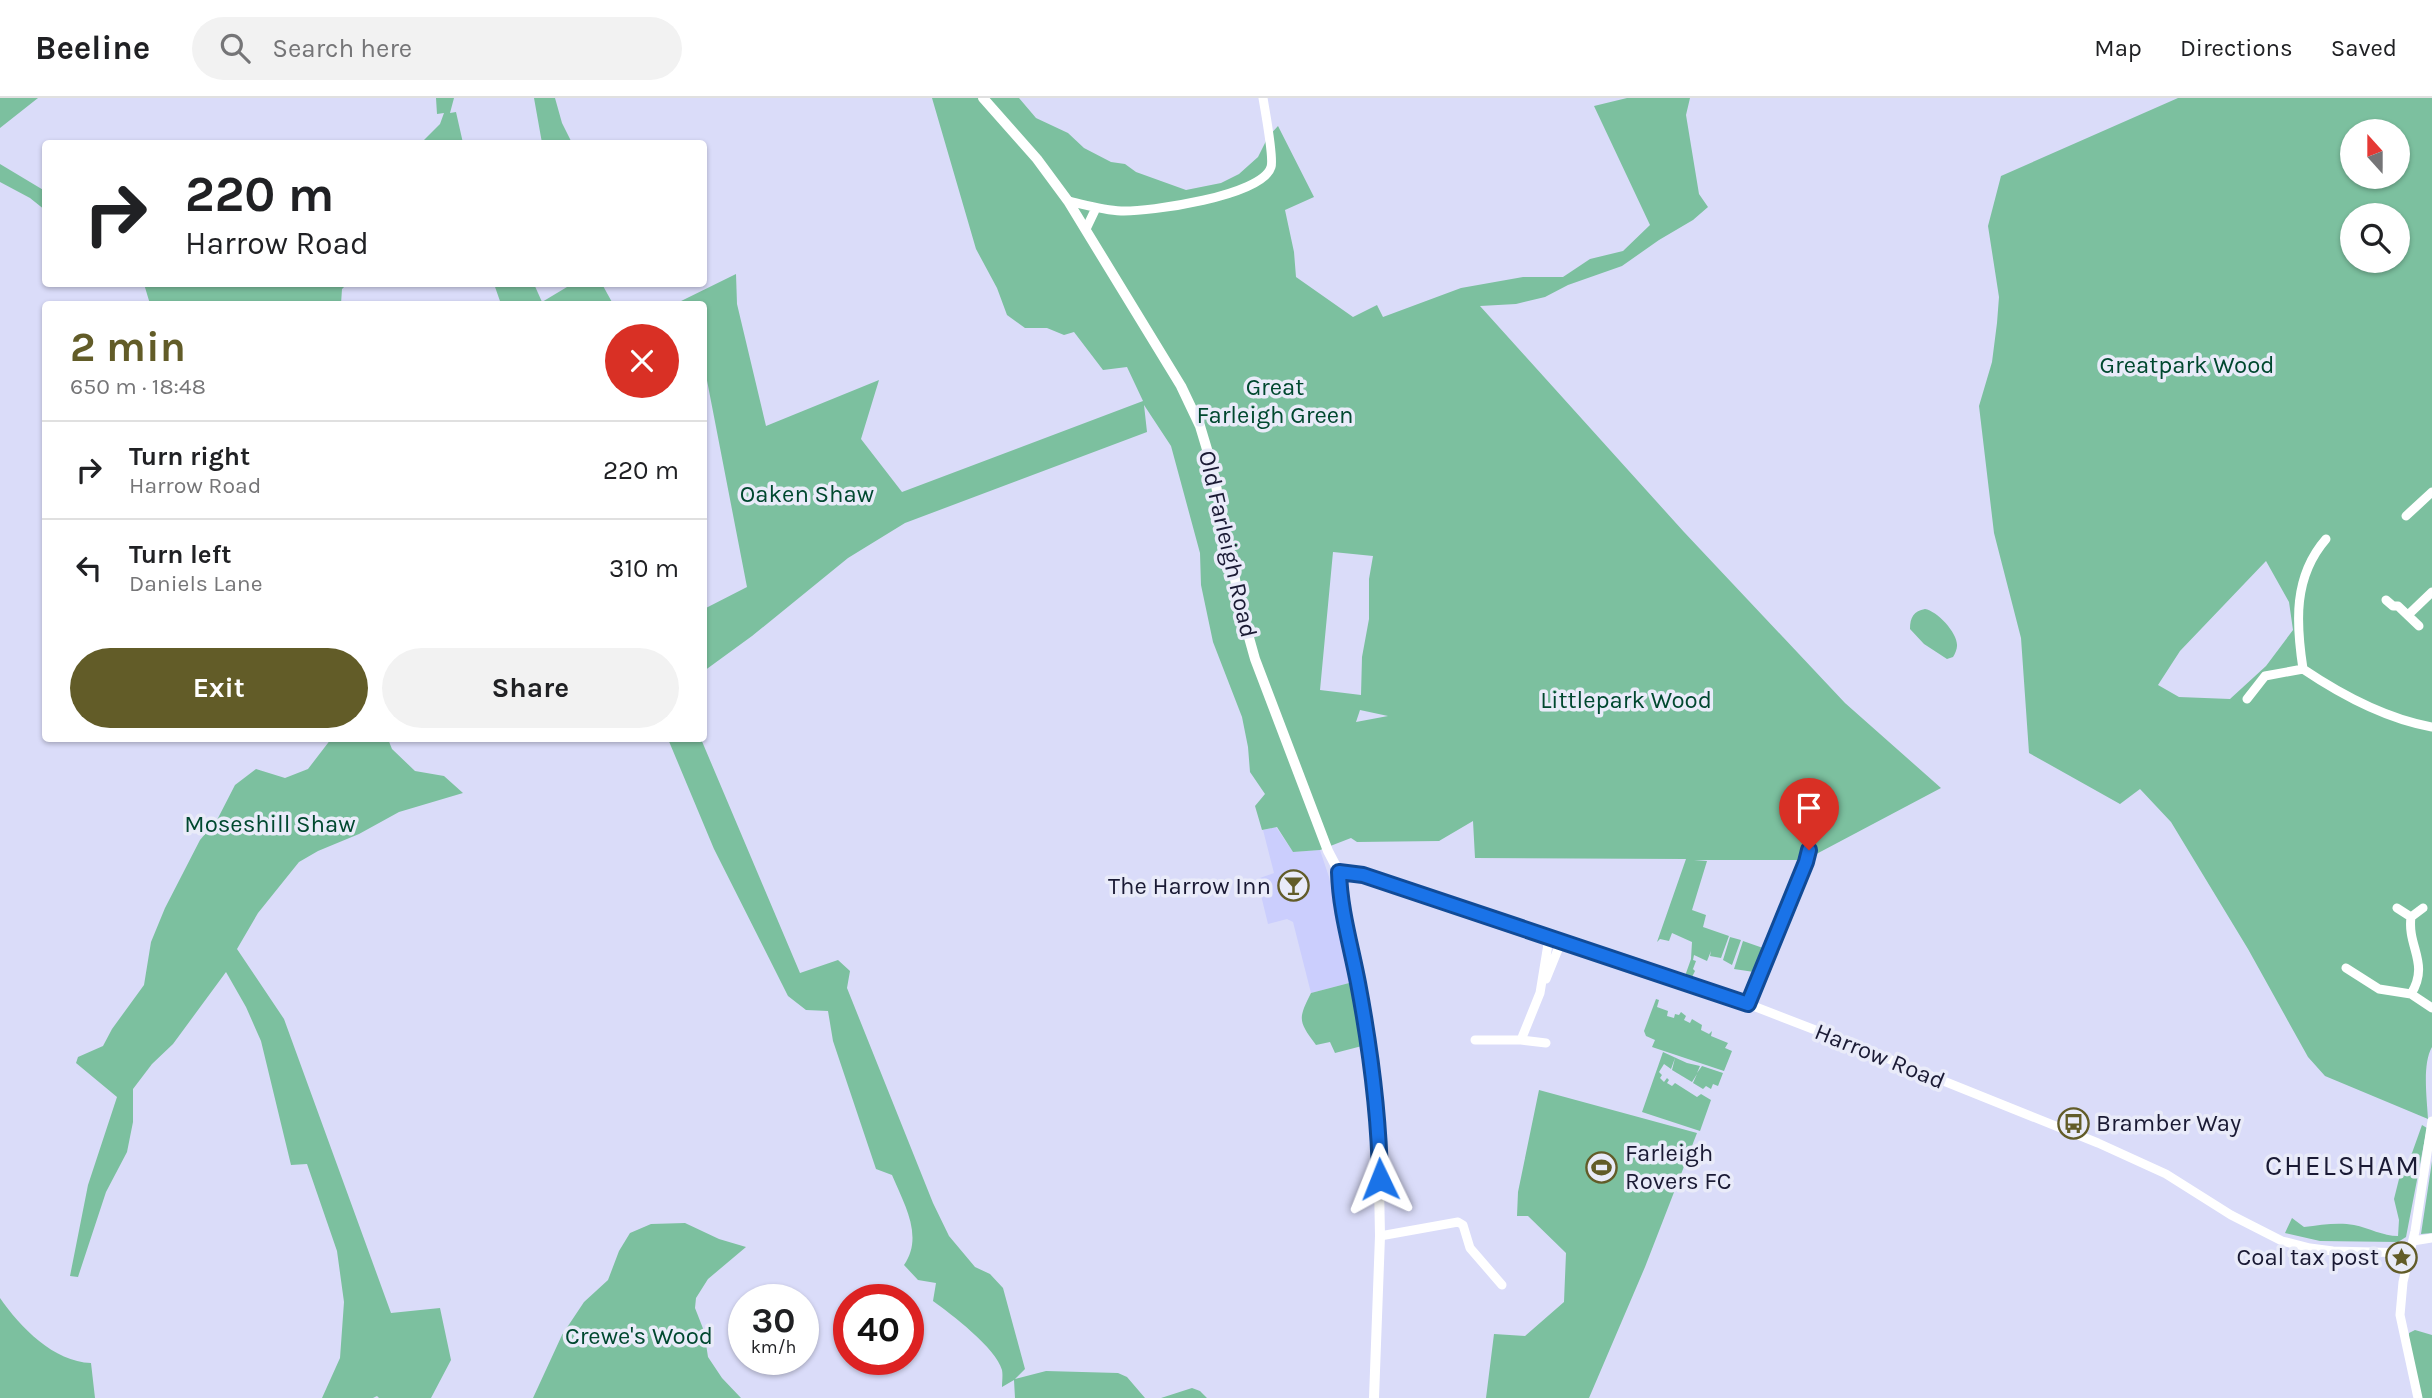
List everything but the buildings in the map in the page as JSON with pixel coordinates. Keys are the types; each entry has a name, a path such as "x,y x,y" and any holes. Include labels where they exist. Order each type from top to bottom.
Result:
{"street":[{"name":"Old Farleigh Road","path":"983,98 1037,159 1068,201 1181,386 1200,426 1226,525 1241,609 1255,659 1328,851 1339,872 1342,903 1364,1017 1380,1157 1374,1398"},
{"path":"1068,201 1106,210 1148,211 1209,200 1266,176 1272,166 1272,156 1263,98"},
{"path":"1086,229 1096,208"},
{"path":"2406,516 2432,492"},
{"path":"2303,669 2297,614 2300,593 2306,569 2314,553 2326,539"},
{"path":"2408,615 2432,592"},
{"path":"2386,600 2393,606 2398,606 2419,626"},
{"path":"2247,699 2265,676 2303,669 2361,703 2432,727"},
{"path":"1748,1004 1809,850"},
{"name":"Harrow Road","path":"1339,872 1363,875 1748,1004 2098,1143 2166,1174 2231,1215 2282,1241 2333,1251 2410,1253"},
{"path":"2397,908 2411,917"},
{"path":"2411,917 2423,908"},
{"path":"2411,917 2411,937 2420,968 2417,983 2411,993"},
{"path":"1540,993 1549,938"},
{"path":"1521,1040 1561,942"},
{"path":"2346,968 2379,989 2411,993 2432,1008"},
{"path":"1475,1040 1546,1043"},
{"path":"2418,1398 2400,1315 2403,1282 2413,1241 2432,1121"},
{"path":"1380,1236 1458,1222 1463,1225 1470,1248 1502,1285"},
{"path":"2413,1241 2432,1238"}],"shaded area":[{"path":"1276,827 1293,852 1320,850 1329,877 1335,911 1338,912 1353,982 1311,993 1293,922 1287,919 1268,924 1257,879 1274,873 1263,830"}],"green space":[{"path":"0,98 38,98 0,128"},
{"path":"436,98 454,98 450,113 456,112 462,140 424,140 440,124 444,113 437,114"},
{"path":"534,98 555,98 570,140 541,140"},
{"path":"932,98 1019,98 1036,118 1068,133 1084,148 1111,162 1125,164 1136,172 1186,190 1221,183 1239,174 1258,157 1268,137 1278,126 1314,197 1285,210 1296,277 1353,317 1377,305 1383,317 1461,288 1523,277 1563,277 1590,259 1623,251 1650,225 1594,106 1627,98 1690,98 1686,115 1699,194 1708,207 1693,220 1622,266 1568,285 1545,297 1516,304 1480,306 1684,532 1845,703 1941,788 1805,860 1694,860 1707,861 1692,910 1706,915 1703,927 1729,936 1721,958 1710,956 1711,951 1707,961 1694,955 1695,971 1691,979 1685,976 1691,959 1692,942 1672,933 1669,941 1660,939 1657,942 1686,859 1475,858 1473,821 1439,841 1357,842 1351,838 1320,850 1293,852 1277,827 1262,830 1255,806 1265,794 1250,772 1242,717 1213,642 1201,585 1200,553 1171,446 1144,405 1147,432 905,523 848,558 707,669 707,607 747,587 707,380 707,301 681,301 736,274 737,304 766,426 879,380 861,439 902,492 1143,401 1127,367 1103,370 1074,332 1064,335 1047,328 1025,328 1007,315 997,288 976,249","holes":["1333,552 1373,556 1369,579 1369,619 1362,657 1361,695 1320,690","1360,710 1388,716 1356,722"]},
{"name":"Greatpark Wood","path":"2178,98 2432,98 2432,1047 2426,1072 2428,1119 2325,1076 2308,1057 2248,949 2171,822 2140,789 2120,804 2029,753 2021,638 1994,533 1979,406 1992,362 1999,297 1988,226 2001,176","holes":["2266,561 2289,602 2293,630 2266,666 2230,699 2179,697 2158,685 2180,651"]},
{"path":"0,164 42,189 42,208 30,198 0,182"},
{"path":"145,287 344,287 341,301 149,301"},
{"path":"495,287 535,287 542,301 500,301"},
{"path":"567,287 604,287 611,301 544,301"},
{"path":"1925,609 1941,618 1954,635 1957,646 1953,657 1947,659 1924,644 1910,629 1913,615"},
{"name":"Moseshill Shaw","path":"329,742 389,742 392,749 415,771 444,776 463,793 399,812 299,862 258,913 237,949 284,1019 391,1313 440,1308 451,1360 431,1398 322,1398 340,1358 344,1302 337,1251 307,1164 291,1165 261,1041 226,972 173,1044 152,1064 133,1089 133,1122 127,1152 106,1192 78,1277 70,1276 88,1185 117,1097 76,1063 78,1057 103,1046 144,985 151,942 165,908 200,840 217,820 235,785 256,769 285,778 308,769"},
{"path":"669,742 702,742 800,973 838,960 850,971 847,988 933,1203 949,1236 975,1267 990,1274 1003,1288 1025,1369 1015,1379 1046,1371 1118,1373 1127,1377 1145,1398 1015,1398 1014,1380 1002,1387 1002,1370 991,1352 972,1332 933,1301 936,1283 918,1280 904,1265 912,1243 910,1220 892,1175 876,1169 833,1041 828,1011 806,1010 788,996 714,849"},
{"path":"1730,937 1741,940 1732,965 1723,960"},
{"path":"1743,941 1763,948 1754,972 1734,969"},
{"path":"1353,982 1362,1046 1335,1053 1330,1042 1316,1045 1303,1025 1302,1015 1311,993"},
{"path":"1656,999 1659,1000 1657,1007 1668,1011 1667,1016 1674,1018 1675,1014 1679,1015 1681,1012 1686,1016 1684,1020 1690,1023 1692,1019 1702,1025 1701,1030 1709,1034 1712,1031 1711,1036 1728,1043 1725,1048 1732,1051 1724,1071 1652,1047 1655,1040 1646,1036 1644,1031"},
{"path":"1663,1052 1700,1066 1697,1073 1702,1066 1723,1073 1718,1086 1713,1084 1711,1089 1706,1086 1703,1089 1693,1083 1697,1074 1692,1082 1672,1070 1675,1058 1671,1069 1664,1064 1659,1072 1664,1082 1667,1078 1667,1083 1672,1086 1675,1083 1697,1097 1701,1094 1711,1100 1700,1131 1642,1112"},
{"path":"1539,1090 1697,1133 1645,1267 1589,1398 1486,1398 1494,1334 1525,1336 1564,1302 1566,1253 1528,1216 1517,1216 1518,1192"},
{"path":"2422,1125 2427,1128 2406,1237 2398,1242 2320,1241 2285,1233 2292,1218 2304,1227 2348,1224 2398,1236 2399,1220 2394,1199 2400,1175 2412,1153"},
{"path":"2432,1161 2432,1233 2421,1234 2431,1168"},
{"name":"Crewe's Wood","path":"685,1223 719,1239 746,1247 708,1279 696,1298 695,1308 704,1331 708,1357 722,1378 741,1398 533,1398 562,1335 584,1302 608,1280 619,1251 630,1233 651,1224"},
{"path":"0,1298 17,1320 51,1350 77,1361 91,1363 95,1398 0,1398"},
{"path":"2415,1330 2432,1335 2432,1398 2422,1398 2409,1342 2409,1333"},
{"path":"1192,1388 1207,1398 1161,1398"}],"place":[{"name":"The Harrow Inn","path":"1294,886"},
{"name":"Bramber Way","path":"2073,1123"},
{"name":"Farleigh Rovers FC","path":"1602,1167"},
{"name":"Coal tax post","path":"2402,1257"}],"district":[{"name":"CHELSHAM","path":"2343,1165"}],"route":[{"path":"1380,1179 1375,1096 1339,872 1363,875 1748,1004 1809,850"}],"park label":[{"name":"Great Farleigh Green","path":"1275,401"},
{"name":"Oaken Shaw","path":"807,494"},
{"name":"Littlepark Wood","path":"1626,700"}]}
